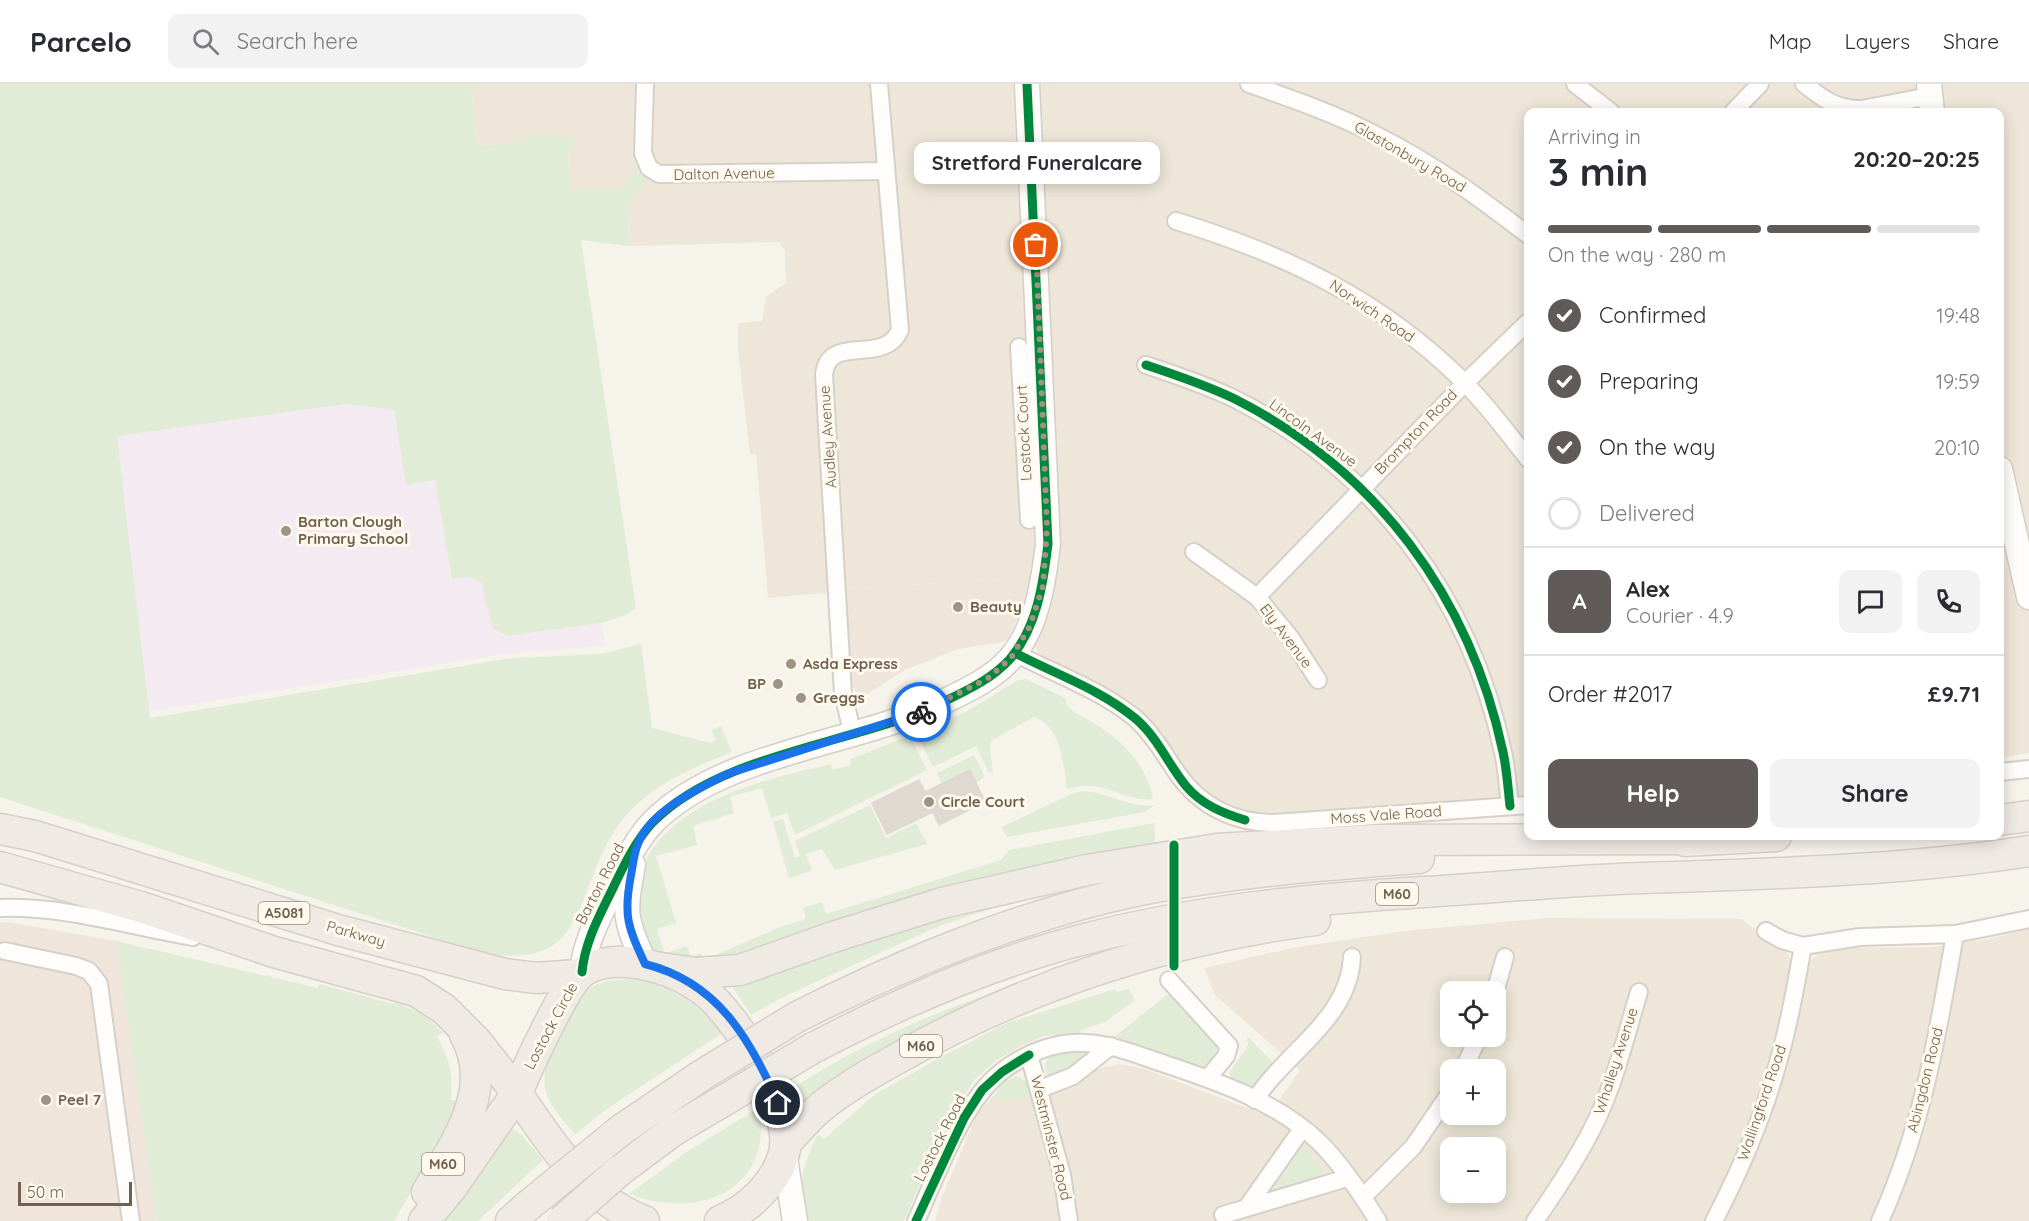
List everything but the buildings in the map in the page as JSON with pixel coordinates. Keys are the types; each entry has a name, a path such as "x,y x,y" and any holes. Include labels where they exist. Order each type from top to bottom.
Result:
{"highway":[{"path":"2004,819 2029,816"},
{"name":"A5081","path":"0,820 35,836"},
{"name":"Parkway","path":"0,828 35,836 338,930 505,974 536,978 580,974"},
{"name":"M60","path":"653,966 696,973 740,970 942,903 1155,857 1217,849 1375,840 1524,840"},
{"name":"M60","path":"520,1213 621,1130 702,1075 797,1017 858,987 1003,928 1139,891 1303,867 1690,840"},
{"name":"M60","path":"562,1221 619,1171 674,1130 813,1048 929,993 1005,963 1083,939 1205,914 1284,903 1612,880 1869,869 2017,853"},
{"name":"A5081","path":"0,867 141,907 274,952 416,991 444,1009 477,1042 516,1093"},
{"name":"M60","path":"785,1148 814,1114 861,1079 982,1014 1084,974 1189,944 1287,923 1612,880"},
{"name":"Lostock Circle","path":"424,1221 500,1119 516,1093 559,1007 580,974 606,963 620,961 653,966 686,979 721,1006 742,1035 778,1103 785,1148"},
{"name":"M60","path":"411,1221 465,1126 472,1106 476,1081 474,1054 458,1023"},
{"path":"516,1093 547,1137 588,1184 615,1206 644,1221"},
{"path":"720,1221 750,1203 763,1190 775,1173 785,1148"}],"street":[{"name":"Dalton Avenue","path":"645,84 643,153 649,168 659,174 886,171"},
{"name":"Audley Avenue","path":"853,735 843,694 824,375 829,358 837,354 885,346 896,340 900,330 879,84"},
{"name":"Barton Road","path":"580,974 583,957 593,930 638,842 652,823 667,810 697,789 727,774 905,718 960,694 999,670 1015,652 1030,626 1043,586 1048,544 1037,494 1032,396 1028,84"},
{"name":"Glastonbury Road","path":"1249,84 1327,112 1380,137 1435,167 1479,197 1524,233"},
{"path":"1575,84 1606,108"},
{"path":"1736,108 1760,84"},
{"path":"1804,84 1828,103 1847,108"},
{"path":"1867,108 1930,97"},
{"name":"Norwich Road","path":"1176,221 1255,247 1333,283 1402,329 1465,382 1524,454"},
{"name":"Brompton Road","path":"1257,597 1465,382 1524,326"},
{"name":"Lostock Court","path":"1019,347 1032,396"},
{"name":"Lincoln Avenue","path":"1146,365 1205,386 1263,414 1315,448 1362,488 1412,545 1453,610 1469,645 1495,718 1504,754 1510,806"},
{"path":"2004,487 2029,596"},
{"name":"Lostock Court","path":"1029,520 1037,494"},
{"name":"Ely Avenue","path":"1194,552 1257,597 1290,637 1317,680"},
{"name":"Moss Vale Road","path":"1015,652 1084,685 1123,709 1147,730 1186,786 1196,796 1217,811 1245,820 1274,823 1524,805"},
{"path":"2004,772 2029,769"},
{"path":"0,845 35,836"},
{"name":"Barton Road","path":"638,842 626,914 632,935 653,966"},
{"path":"0,908 28,907 66,911 274,952"},
{"path":"1766,931 1782,940 1803,945 1860,938 1955,934 2029,919"},
{"name":"Abingdon Road","path":"1883,1220 1923,1102 1936,1049 1955,934"},
{"name":"Wallingford Road","path":"1714,1221 1731,1188 1758,1123 1779,1059 1803,945"},
{"path":"5,951 76,966 90,971 99,984 131,1221"},
{"path":"1255,1100 1267,1081 1336,1009 1352,975 1352,957"},
{"path":"1498,981 1505,957"},
{"path":"1169,980 1229,1046 1224,1059 1208,1078"},
{"name":"Whalley Avenue","path":"1535,1221 1580,1152 1598,1118 1613,1080 1639,992"},
{"name":"Lostock Road","path":"916,1221 964,1118 982,1090 1002,1071 1029,1055 1065,1044 1084,1043 1111,1046 1208,1078 1290,1119 1321,1144 1363,1197 1378,1221"},
{"path":"1040,1089 1073,1076 1111,1046"},
{"name":"Westminster Road","path":"1029,1055 1062,1175 1068,1221"},
{"path":"1363,1197 1413,1147 1440,1108"},
{"path":"1247,1207 1302,1129"},
{"path":"785,1148 795,1221"},
{"path":"1223,1215 1347,1178"}],"shaded area":[{"path":"471,84 2029,84 2029,753 2004,757 2004,108 1524,108 1524,796 1259,815 1225,806 1192,781 1167,743 1039,656 1034,642 1050,584 1019,578 843,589 826,593 768,598 756,454 750,454 738,350 738,323 762,321 766,297 786,283 785,251 779,242 629,246 628,208 653,167 649,163 615,189 570,189 568,151 523,138 524,142 477,146"},
{"name":"Barton Clough Primary School","path":"346,404 394,410 406,485 435,480 452,579 469,577 481,582 508,636 601,623 606,646 511,653 149,711 117,435"},
{"path":"1019,578 1030,580 1023,608 1008,639 958,649 905,670 866,695 856,692 848,679 843,589"},
{"path":"1548,918 1741,919 1787,952 1790,959 1812,960 1822,952 1849,948 1933,947 1989,939 2029,929 2029,1221 935,1221 942,1197 977,1114 994,1095 1046,1094 1071,1086 1096,1069 1119,1064 1145,1069 1268,1116 1300,1070 1215,995 1204,968 1292,948 1403,931"},
{"path":"8,922 116,941 157,1221 0,1221 0,923"}],"green space":[{"path":"0,84 471,84 477,146 523,142 523,137 573,136 573,151 568,152 570,189 615,189 639,170 647,178 628,208 629,246 581,240 636,608 623,616 601,623 508,636 493,629 481,582 469,577 452,579 435,480 406,485 394,410 346,404 117,436 150,718 512,658 602,654 641,644 652,728 710,743 716,740 711,730 721,726 732,752 673,779 634,807 623,819 607,844 576,918 563,937 545,950 519,956 482,953 0,797"},
{"path":"1026,679 1065,698 1068,706 1074,712 1101,728 1124,746 1142,770 1149,783 1153,799 1131,797 1092,786 1067,789 1060,747 1056,737 1043,721 1034,717 991,741 993,772 989,773 976,746 933,767 916,733 964,713 1018,680"},
{"path":"910,736 927,770 795,835 787,813 771,818 762,788 730,797 734,813 693,826 697,845 656,856 676,923 657,929 665,953 687,946 691,957 700,953 704,960 778,928 806,919 803,908 822,902 826,914 1001,860 1009,850 1154,823 1156,849 765,955 694,962 640,946 634,910 634,891 645,861 663,837 686,817 712,801 741,789 831,764 832,770 851,765 850,759"},
{"path":"974,755 985,777 976,782 969,770 942,784 937,773"},
{"path":"1083,791 1137,805 1155,805 1145,812 1007,837 1002,827 1071,794"},
{"path":"870,805 886,838 916,823 927,844 835,870 822,849 806,854 812,871 789,878 773,822 783,819 795,858 800,856 795,841"},
{"path":"1071,882 939,926 783,997 751,1015 728,981 873,932"},
{"path":"116,941 318,988 320,984 393,1004 396,1002 426,1016 443,1033 437,1037 450,1067 451,1100 459,1100 452,1121 394,1221 157,1221"},
{"path":"1076,966 944,1020 859,1063 805,1099 793,1088 860,1049 895,1032 966,1002"},
{"path":"626,979 655,984 680,995 702,1011 722,1033 607,1109 575,1134 553,1107 545,1088 544,1077 551,1050 565,1019 582,995 599,984"},
{"path":"1115,989 1117,992 1129,989 1135,1000 1105,1022 1084,1029 1078,1034 1043,1036 1021,1046 997,1060 975,1079 944,1129 904,1221 800,1221 800,1197 805,1166 818,1134 824,1139 874,1095 1007,1023"},
{"path":"1173,990 1224,1039 1208,1077 1113,1038"},
{"path":"1247,1036 1277,1067 1255,1091 1234,1085 1229,1073 1248,1045"},
{"path":"1083,1049 1089,1052 1091,1057 1053,1078 1048,1076 1045,1068 1049,1058 1062,1052"},
{"path":"1017,1076 1029,1083 1036,1099 992,1099 1003,1082"},
{"path":"760,1107 761,1136 755,1159 743,1178 726,1192 705,1200 682,1203 656,1201 629,1194 685,1153"},
{"path":"507,1125 521,1134 543,1160 478,1221 437,1221"},
{"path":"1301,1144 1327,1176 1276,1193 1271,1187"}],"cycle path":[{"path":"582,972 586,950 594,928 631,853 653,822 682,798 716,779 753,764 910,716 945,701 996,672 1010,659 1027,633 1041,590 1048,544 1027,84"},
{"path":"1146,365 1224,394 1286,428 1332,463 1373,501 1410,544 1441,591 1467,642 1488,695 1504,759 1510,806"},
{"path":"1015,653 1092,690 1122,708 1151,734 1180,778 1198,798 1212,807 1245,820"},
{"path":"1174,845 1174,966"},
{"path":"916,1221 964,1118 982,1090 1002,1072 1029,1055"}],"way so far":[{"path":"921,712 987,679 1011,658 1030,626 1043,586 1048,544 1047,494 1036,245"}],"place":[{"name":"Stretford Funeralcare","path":"1036,245"},
{"name":"Barton Clough Primary School","path":"286,531"},
{"name":"Beauty","path":"958,607"},
{"name":"Asda Express","path":"791,664"},
{"name":"BP","path":"778,684"},
{"name":"Greggs","path":"801,698"},
{"name":"Circle Court","path":"929,802"},
{"name":"Peel 7","path":"46,1100"}],"route":[{"path":"778,1103 756,1056 721,1006 686,979 645,964 632,935 626,914 626,903 638,842 652,823 667,810 697,789 727,774 921,712"}]}
